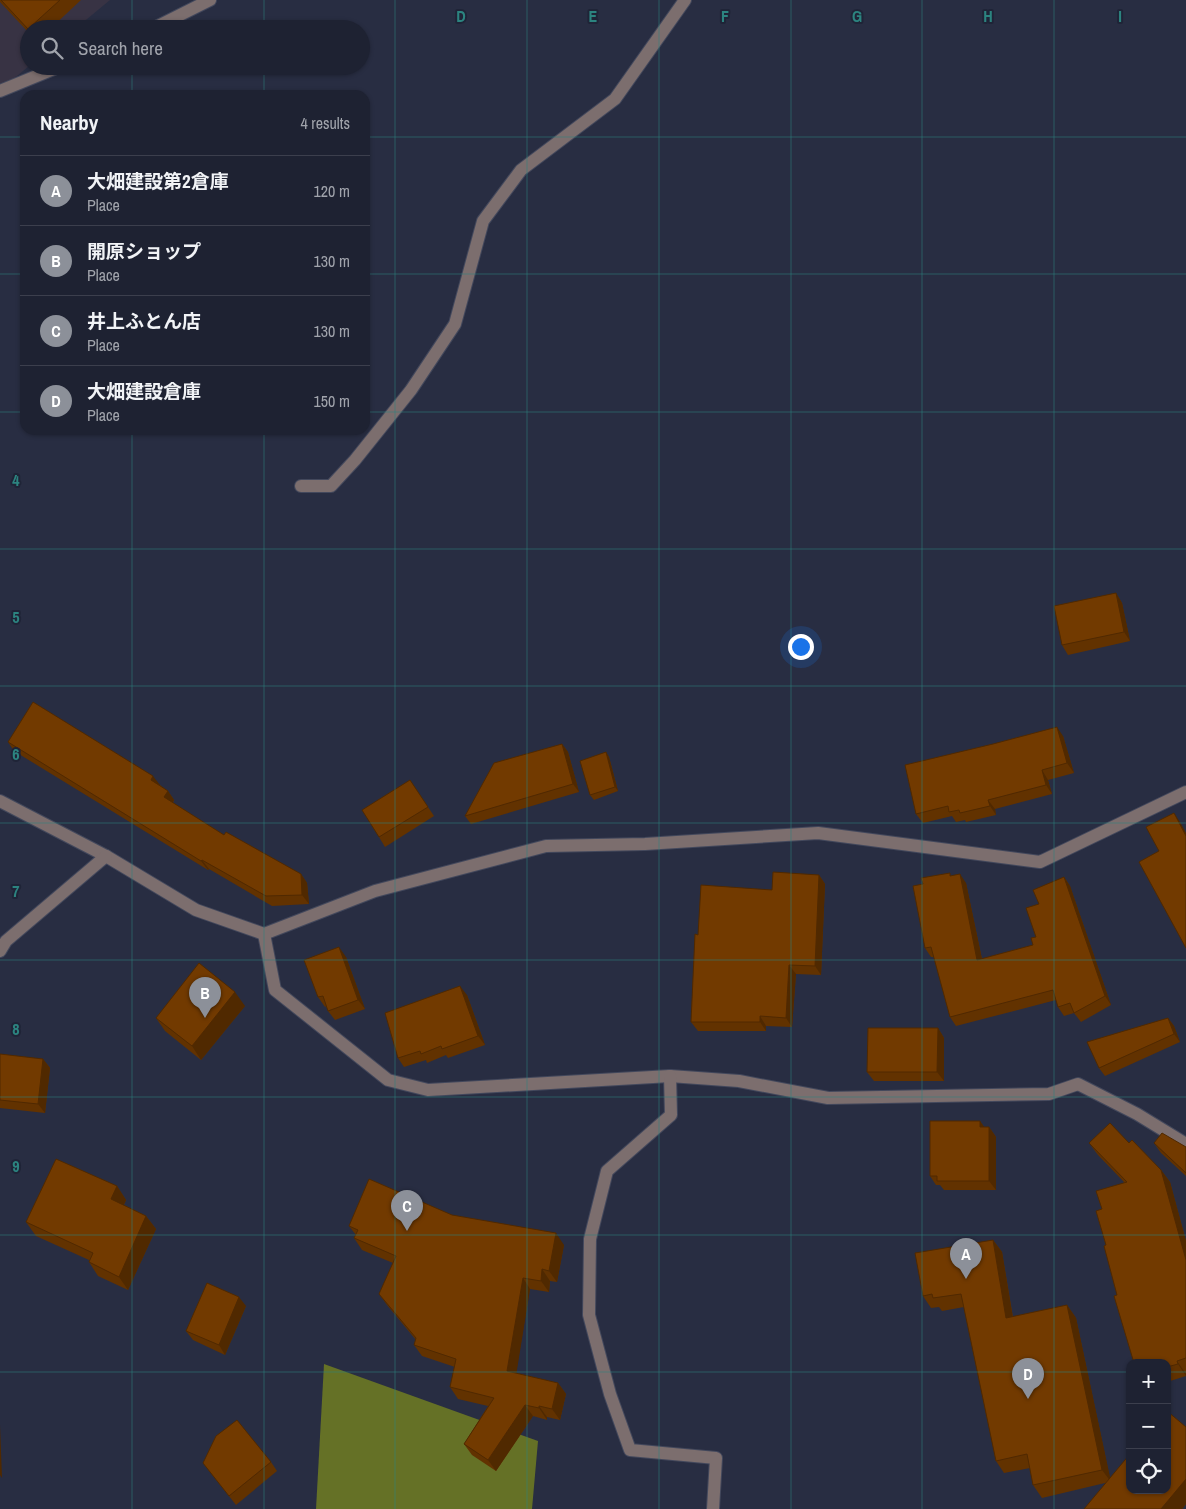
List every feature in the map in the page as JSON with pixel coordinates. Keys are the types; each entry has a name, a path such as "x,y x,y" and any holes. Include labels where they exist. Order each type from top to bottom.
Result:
{"street":[{"path":"170,20 210,0"},
{"path":"301,486 331,486 355,460 411,390 455,324 483,221 521,170 615,99 685,0"},
{"path":"0,91 39,75"},
{"path":"0,802 106,856 196,910 264,934 375,892 546,846 646,844 818,833 1040,862 1186,792"},
{"path":"0,951 6,941 106,856"},
{"path":"264,934 274,990 388,1080 428,1090 670,1076 739,1081 828,1098 1049,1094 1078,1084 1137,1114 1186,1144"},
{"path":"670,1076 671,1115 607,1171 590,1239 589,1315 610,1394 630,1450 716,1458 713,1509"}],"shaded area":[{"path":"0,0 110,0 86,20 20,20 20,73 0,90"}],"green space":[{"path":"324,1364 538,1441 532,1509 316,1509"}],"building":[{"path":"1,0 60,0 38,20 20,20"},
{"path":"1116,593 1124,632 1062,645 1054,606"},
{"path":"33,702 153,776 151,780 168,791 164,797 224,835 226,832 301,874 302,895 266,896 201,861 8,742"},
{"path":"1057,727 1067,763 1042,770 1046,785 988,800 990,806 960,813 959,810 949,812 948,806 916,814 905,765"},
{"path":"562,744 573,784 465,816 494,763"},
{"path":"606,752 615,787 590,795 580,761"},
{"path":"410,780 428,807 379,837 362,810"},
{"path":"1174,813 1186,836 1186,948 1139,862 1159,851 1146,827"},
{"path":"773,872 819,875 815,966 789,965 786,1018 760,1016 760,1022 691,1022 695,934 698,935 701,885 772,890"},
{"path":"950,873 950,876 960,874 977,960 1033,945 1031,938 1036,937 1026,908 1039,904 1033,890 1064,877 1105,996 1074,1013 1070,1003 1058,1007 1053,990 950,1017 931,947 925,948 913,886 923,884 921,878"},
{"path":"339,947 358,1000 328,1011 323,996 318,997 304,960"},
{"path":"199,963 235,992 192,1046 156,1018"},
{"path":"460,986 478,1036 442,1049 441,1046 421,1054 420,1051 398,1058 385,1013"},
{"path":"1168,1018 1174,1034 1099,1068 1087,1042"},
{"path":"868,1028 938,1028 937,1072 867,1072"},
{"path":"0,1054 43,1059 38,1104 0,1100"},
{"path":"930,1121 980,1121 980,1127 989,1127 989,1181 937,1181 937,1176 930,1176"},
{"path":"1110,1123 1129,1143 1132,1140 1161,1170 1186,1260 1186,1358 1177,1361 1178,1364 1171,1366 1171,1359 1133,1359 1114,1296 1117,1295 1096,1211 1102,1209 1096,1191 1127,1182 1089,1143"},
{"path":"1162,1133 1186,1147 1186,1173 1154,1143"},
{"path":"56,1159 117,1186 111,1199 146,1216 119,1277 89,1262 93,1253 26,1222"},
{"path":"369,1179 452,1215 556,1233 549,1271 542,1269 541,1281 523,1278 507,1371 558,1383 552,1409 525,1405 488,1460 464,1444 494,1398 450,1387 456,1359 414,1345 416,1338 379,1294 396,1256 354,1238 358,1230 349,1226"},
{"path":"993,1240 1006,1318 1067,1305 1102,1470 1033,1485 1027,1454 996,1461 961,1294 933,1298 932,1294 923,1296 915,1253"},
{"path":"207,1283 239,1297 219,1345 186,1331"},
{"path":"1171,1414 1186,1427 1186,1479 1161,1509 1084,1509 1126,1459 1126,1494 1171,1494"},
{"path":"237,1420 271,1462 229,1496 203,1463 216,1436"}],"place":[{"name":"開原ショップ","path":"205,1018"},
{"name":"井上ふとん店","path":"407,1231"},
{"name":"大畑建設第2倉庫","path":"966,1279"},
{"name":"大畑建設倉庫","path":"1028,1399"}]}
